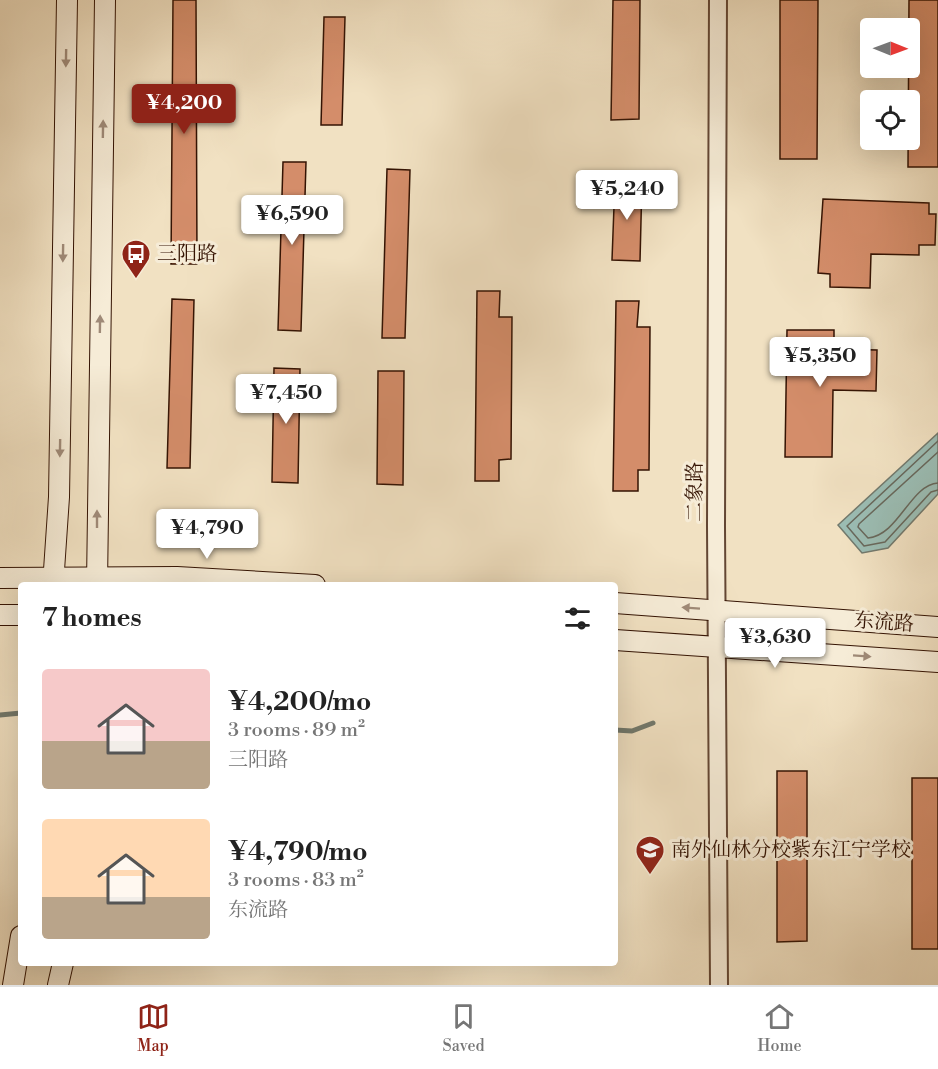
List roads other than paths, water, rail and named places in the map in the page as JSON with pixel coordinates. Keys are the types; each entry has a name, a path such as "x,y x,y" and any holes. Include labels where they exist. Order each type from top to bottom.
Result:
{"main road":[{"path":"54,581 59,485 67,0"},
{"path":"97,581 105,0"},
{"path":"0,578 97,581 177,577 263,582"},
{"name":"东流路","path":"618,603 938,627"},
{"path":"0,615 18,615"},
{"name":"东流路","path":"618,640 938,662"},
{"path":"14,985 18,957"},
{"path":"58,985 62,966"}],"street":[{"name":"二象路","path":"718,0 718,985"}],"water":[{"path":"938,433 938,494 888,548 862,553 838,525"}],"waterway":[{"path":"0,715 18,713"},
{"path":"618,730 632,731 653,723"}],"place":[{"name":"三阳路","path":"136,280"},
{"name":"南外仙林分校紫东江宁学校","path":"650,876"}]}
